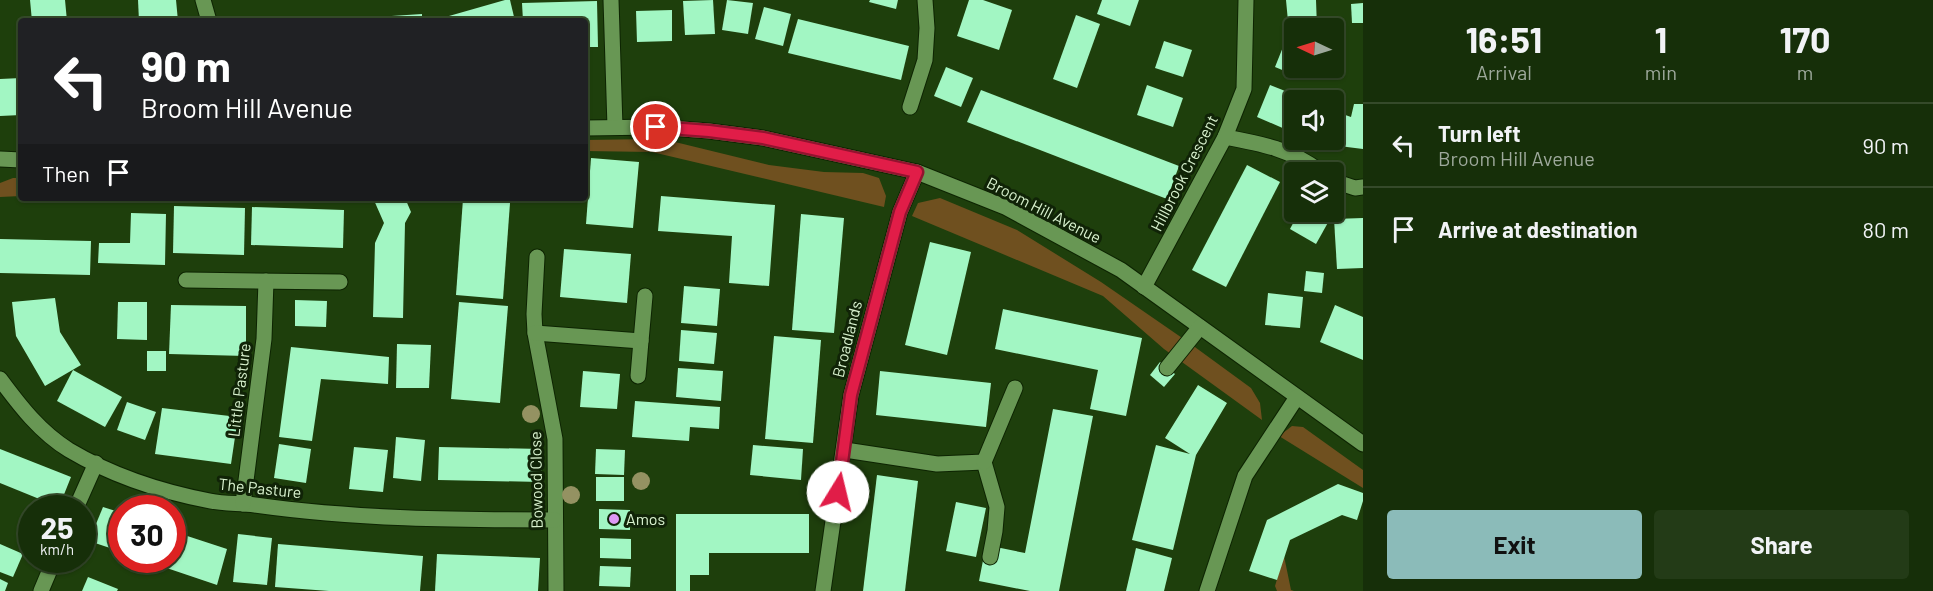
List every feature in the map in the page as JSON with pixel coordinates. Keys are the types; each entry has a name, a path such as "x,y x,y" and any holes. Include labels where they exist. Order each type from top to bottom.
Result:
{"street":[{"path":"203,0 208,18"},
{"path":"611,0 615,127"},
{"path":"910,107 925,60 927,28 925,0"},
{"name":"Hillbrook Crescent","path":"1144,287 1225,137 1244,89 1246,0"},
{"name":"Broom Hill Avenue","path":"588,128 656,127 763,138 917,172 1005,207 1121,270 1363,444"},
{"path":"1225,137 1271,145 1308,162"},
{"path":"0,159 18,160"},
{"name":"Broadlands","path":"823,591 845,450 851,395 900,212 917,172"},
{"path":"1344,184 1355,188 1363,187"},
{"name":"Bowood Close","path":"537,257 535,333 555,439 556,591"},
{"path":"186,280 340,282"},
{"name":"Little Pasture","path":"243,504 264,339 266,281"},
{"path":"638,376 645,296"},
{"path":"1167,368 1200,327"},
{"path":"535,333 641,341"},
{"name":"The Pasture","path":"0,379 21,408 42,429 70,450 124,476 170,491 212,501 351,516 555,520"},
{"path":"990,556 997,507 984,462 1015,388"},
{"path":"1207,591 1245,476 1298,397"},
{"path":"845,450 937,464 984,462"},
{"path":"82,495 96,463"},
{"path":"41,591 49,573"}],"shaded area":[{"path":"654,139 769,165 824,172 863,173 879,178 886,196 884,207 652,152 588,151 588,140"},
{"path":"18,178 18,196 0,197 0,183"},
{"path":"940,198 1017,230 1101,282 1251,388 1260,403 1262,420 1164,349 1103,296 912,216 918,203"},
{"path":"1292,426 1303,427 1363,470 1363,488 1279,436"},
{"path":"1284,556 1291,590 1294,591 1277,591 1275,586"}],"building":[{"path":"30,0 65,0 67,18 32,18"},
{"path":"138,0 176,0 178,18 139,18"},
{"path":"510,0 514,18 442,18"},
{"path":"713,0 715,34 685,35 683,1"},
{"path":"727,0 753,3 748,34 722,30"},
{"path":"870,0 898,0 896,9 869,2"},
{"path":"969,0 983,0 1012,10 999,50 957,36"},
{"path":"1102,0 1139,0 1130,26 1097,14"},
{"path":"1286,0 1316,0 1317,18 1288,18"},
{"path":"597,1 598,47 588,47 588,18 523,18 522,3"},
{"path":"1363,3 1363,23 1352,23 1351,4"},
{"path":"764,7 791,14 783,46 755,39"},
{"path":"672,10 672,41 637,42 636,11"},
{"path":"422,14 422,18 361,18"},
{"path":"1076,15 1100,24 1077,88 1053,79"},
{"path":"798,19 909,46 901,80 788,53"},
{"path":"1164,41 1192,50 1183,77 1155,68"},
{"path":"1284,44 1284,71 1275,67"},
{"path":"946,67 973,78 961,107 934,96"},
{"path":"18,78 18,115 0,116 0,79"},
{"path":"1147,85 1183,98 1173,127 1137,115"},
{"path":"1270,85 1284,91 1284,129 1257,117"},
{"path":"981,90 1179,166 1167,199 967,122"},
{"path":"1354,104 1363,104 1363,149 1344,147 1344,115 1351,117"},
{"path":"591,158 639,162 633,228 586,224"},
{"path":"1247,165 1280,182 1226,287 1192,270"},
{"path":"661,196 775,205 769,286 729,283 732,236 658,231"},
{"path":"374,201 406,201 411,212 405,223 403,318 373,317 375,243 384,223"},
{"path":"463,201 510,203 503,299 456,295"},
{"path":"174,206 245,208 244,255 173,253"},
{"path":"252,207 344,210 343,248 251,245"},
{"path":"131,213 166,214 165,265 98,263 99,243 130,243"},
{"path":"801,214 844,218 834,333 792,330"},
{"path":"1363,218 1363,268 1337,269 1334,222 1344,222 1344,219"},
{"path":"1294,222 1328,222 1316,244 1290,229"},
{"path":"0,239 91,241 90,275 0,273"},
{"path":"930,242 971,252 947,355 905,345"},
{"path":"564,249 631,254 627,303 560,297"},
{"path":"1306,271 1324,273 1322,293 1304,291"},
{"path":"684,286 720,289 717,326 681,323"},
{"path":"1268,293 1303,297 1300,328 1265,325"},
{"path":"55,298 60,332 81,365 45,386 16,336 12,302"},
{"path":"295,300 327,301 326,327 295,326"},
{"path":"118,302 147,302 147,340 117,339"},
{"path":"459,302 508,306 500,403 451,399"},
{"path":"171,305 246,306 246,356 169,354"},
{"path":"1335,305 1363,317 1363,360 1320,342"},
{"path":"1003,309 1142,338 1126,416 1090,409 1098,370 995,349"},
{"path":"681,330 717,333 714,364 679,361"},
{"path":"774,336 821,340 813,443 765,439"},
{"path":"397,344 431,345 429,388 396,388"},
{"path":"291,347 389,357 388,384 321,379 312,441 279,437"},
{"path":"147,351 166,351 166,371 147,371"},
{"path":"1160,362 1175,374 1164,387 1150,375"},
{"path":"678,368 723,371 721,401 676,397"},
{"path":"73,370 122,397 105,427 57,401"},
{"path":"583,371 620,374 617,409 580,407"},
{"path":"880,371 991,383 986,427 876,415"},
{"path":"1198,385 1227,403 1196,455 1173,550 1132,540 1156,445 1190,454 1165,438"},
{"path":"635,401 720,407 719,429 690,427 689,441 632,437"},
{"path":"127,402 156,412 145,440 117,430"},
{"path":"162,408 238,417 231,464 155,454"},
{"path":"1053,409 1093,416 1059,591 1030,591 979,581 986,545 1025,553"},
{"path":"396,437 425,440 421,481 393,478"},
{"path":"279,444 311,449 306,483 274,478"},
{"path":"753,445 803,449 801,480 750,475"},
{"path":"354,447 388,450 383,492 349,489"},
{"path":"439,447 542,449 541,482 438,480"},
{"path":"0,449 71,477 64,495 30,495 0,483"},
{"path":"596,449 625,450 624,475 595,474"},
{"path":"877,475 918,481 905,591 863,591"},
{"path":"596,477 624,477 624,501 596,501"},
{"path":"1338,484 1363,493 1357,520 1342,515 1290,540 1277,580 1249,571 1267,520"},
{"path":"956,502 986,508 976,557 946,551"},
{"path":"103,507 108,509 108,547 96,543 96,524"},
{"name":"Amos","path":"599,509 630,510 630,530 599,529"},
{"path":"676,514 809,514 809,553 709,553 709,575 690,575 690,591 676,591"},
{"path":"238,534 272,538 267,585 233,582"},
{"path":"186,536 227,549 217,585 181,573 186,573"},
{"path":"600,538 631,539 631,559 600,558"},
{"path":"0,544 18,552 18,566 13,577 0,572"},
{"path":"278,544 423,556 420,591 329,591 275,587"},
{"path":"1136,548 1172,558 1164,591 1126,591"},
{"path":"437,554 540,558 538,591 435,591"},
{"path":"600,566 631,567 630,587 599,586"},
{"path":"88,577 118,589 117,591 82,591"},
{"path":"0,579 8,583 5,591 0,591"}],"place":[{"name":"Amos","path":"614,519"}],"route":[{"path":"656,127 763,138 917,172 900,212 851,395 838,492"}]}
